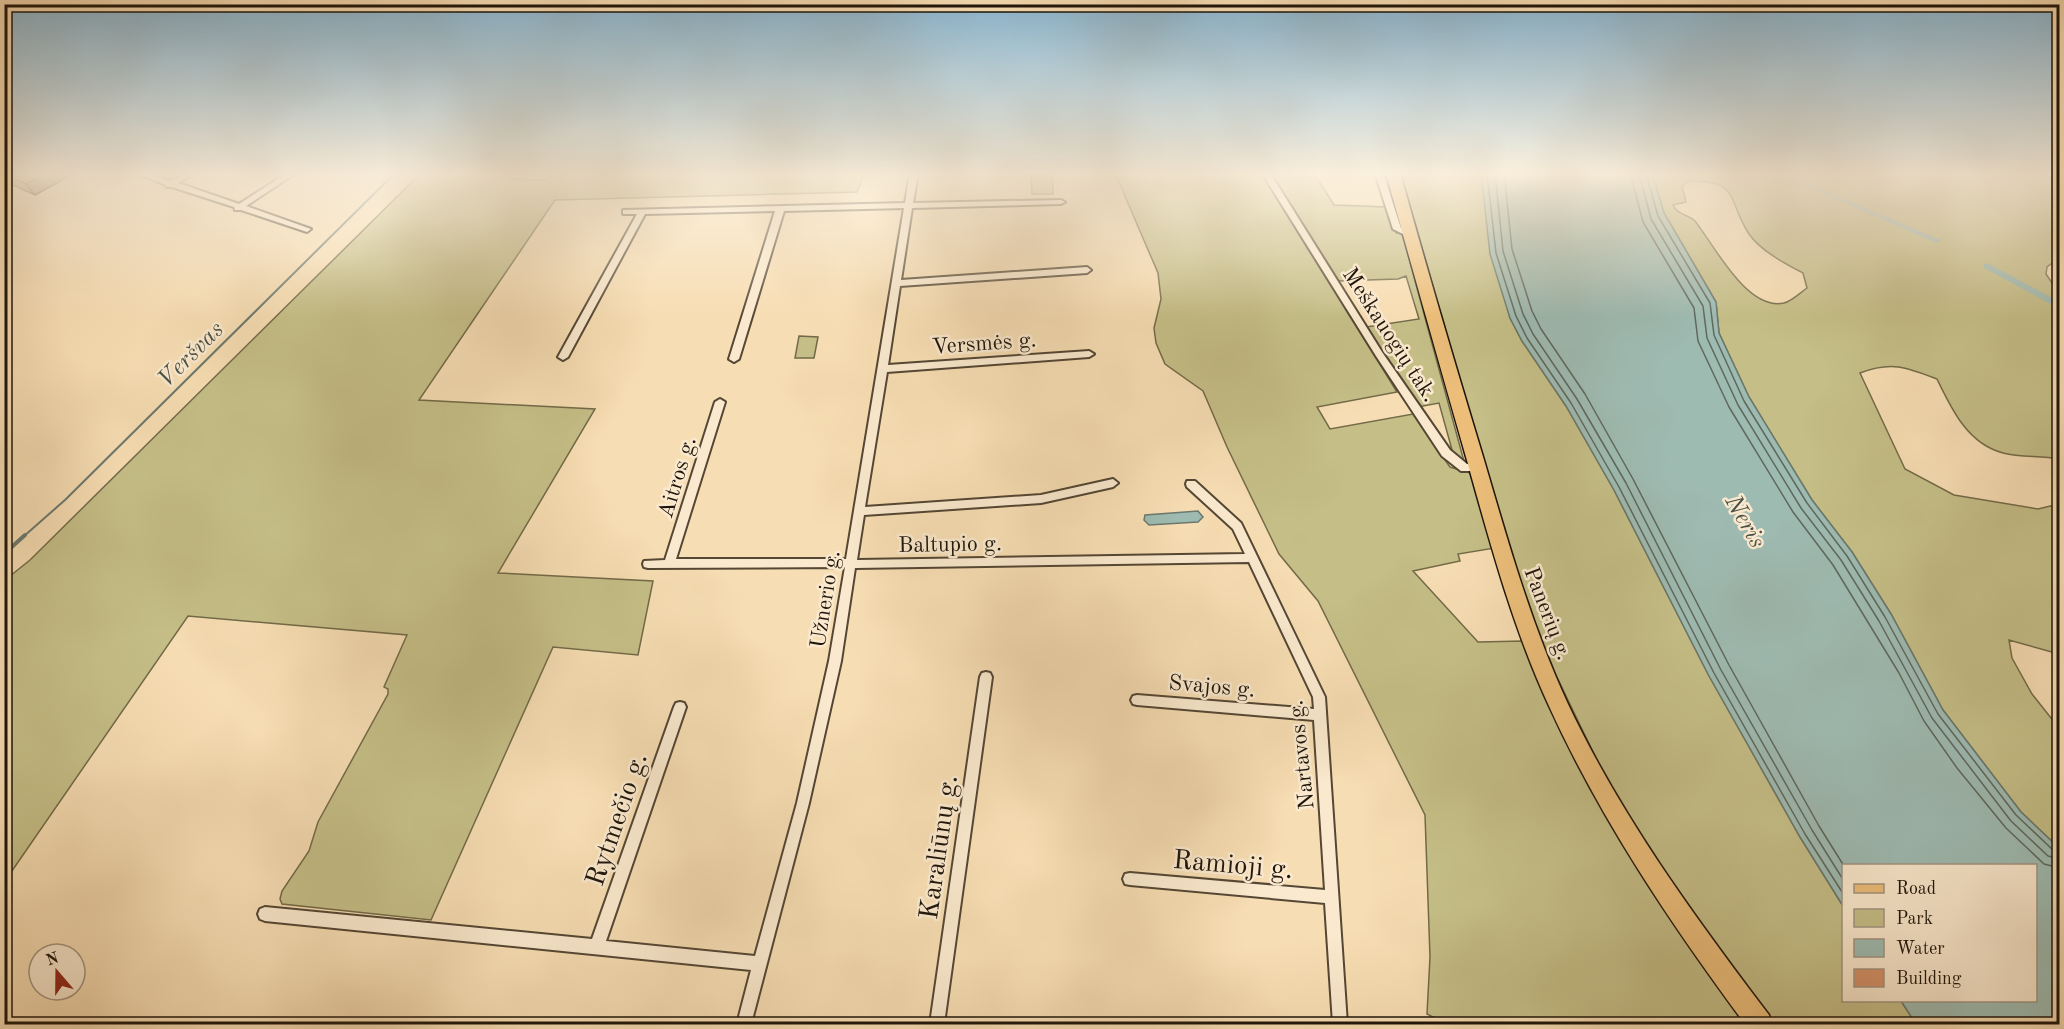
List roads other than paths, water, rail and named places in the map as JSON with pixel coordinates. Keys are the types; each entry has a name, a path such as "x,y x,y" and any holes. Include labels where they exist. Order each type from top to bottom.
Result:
{"main road":[{"name":"Panerių g.","path":"1406,221 1516,598 1538,657 1587,763 1643,860 1760,1024"}],"street":[{"path":"279,221 307,230"},
{"path":"563,357 637,221"},
{"path":"734,359 776,221"},
{"name":"Užnerio g.","path":"744,1024 803,803 835,661 907,221"},
{"name":"Meškauogių tak.","path":"1296,221 1379,354 1446,453 1465,468 1478,468"},
{"path":"1393,221 1397,229 1410,234"},
{"path":"897,283 1087,270"},
{"name":"Versmės g.","path":"882,369 1089,354"},
{"name":"Aitros g.","path":"669,564 720,402"},
{"path":"860,511 1041,499 1113,483"},
{"name":"Nartavos g.","path":"1191,484 1237,526 1318,698 1321,715 1340,1024"},
{"name":"Baltupio g.","path":"648,564 842,562 852,564 1253,558"},
{"name":"Karaliūnų g.","path":"936,1024 986,677"},
{"name":"Svajos g.","path":"1137,700 1321,715"},
{"name":"Rytmečio g.","path":"597,946 680,707"},
{"name":"Ramioji g.","path":"1130,879 1332,897"},
{"path":"265,915 597,946 760,964"}],"water":[{"name":"Neris","path":"1486,221 1669,221 1716,302 1719,333 1749,397 1812,500 1852,552 1891,614 1943,710 2021,812 2059,848 2059,1024 1916,1024 1902,1002 2037,1002 2037,864 1842,864 1842,904 1800,837 1709,676 1614,490 1566,406 1522,341 1510,318 1490,254"},
{"path":"1198,511 1203,517 1198,522 1149,525 1144,520 1145,515"}],"waterway":[{"name":"Veršvas","path":"23,537 65,500 347,221"},
{"path":"1892,221 1937,240"},
{"path":"1987,266 2060,306"},
{"name":"Veršvas","path":"4,554 25,535"}]}
